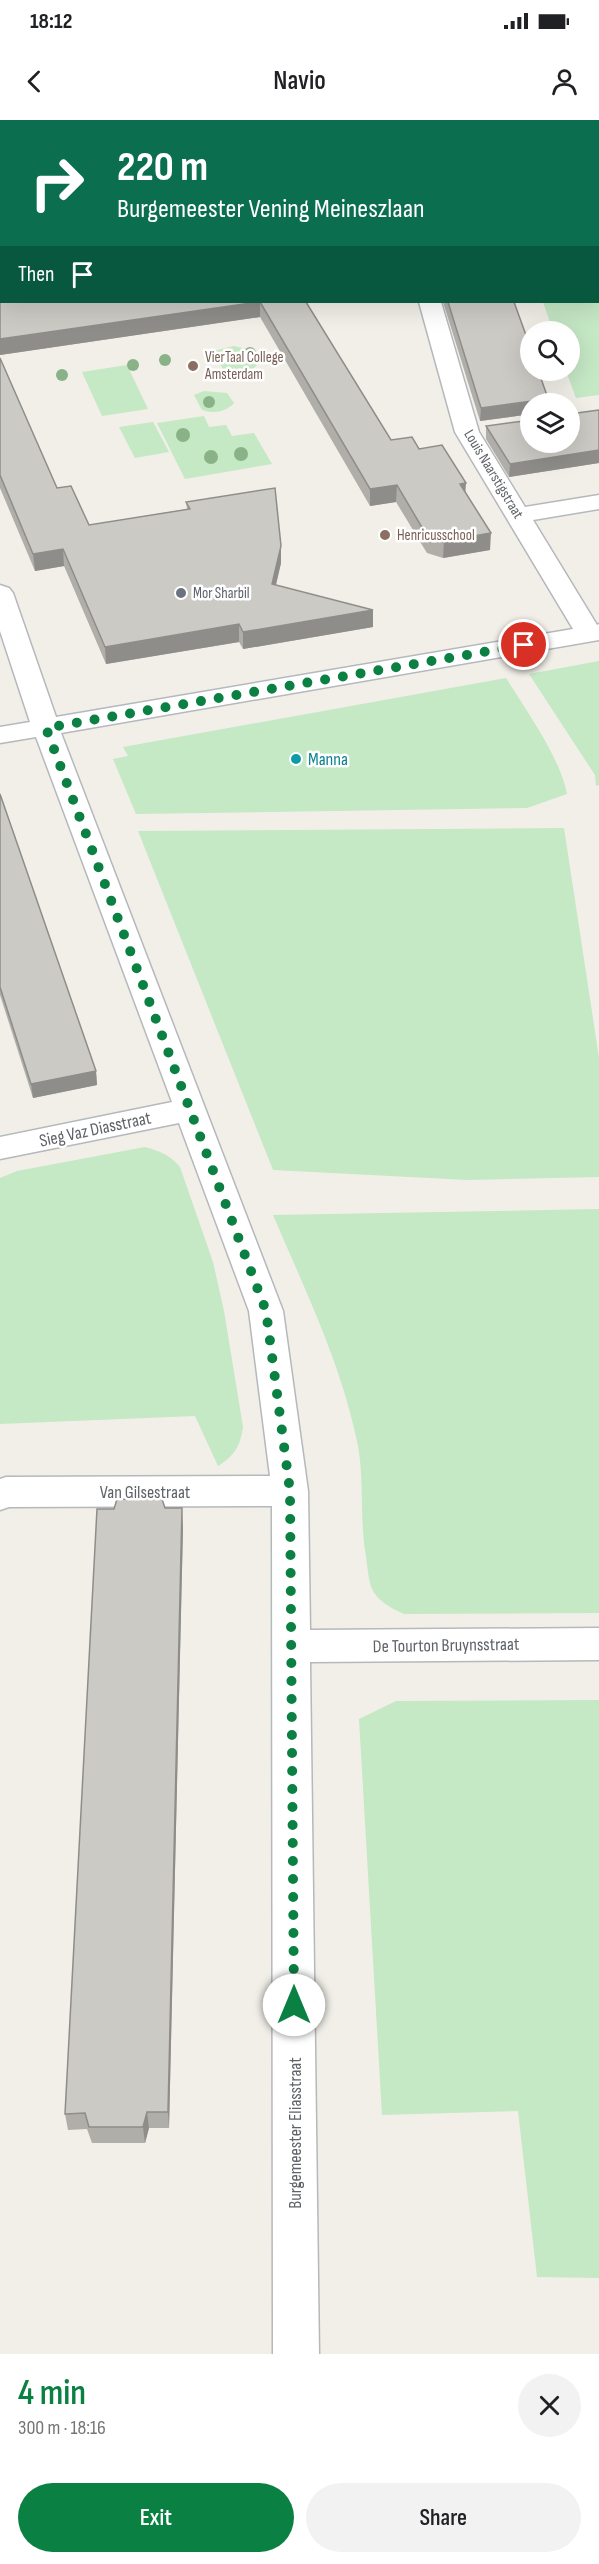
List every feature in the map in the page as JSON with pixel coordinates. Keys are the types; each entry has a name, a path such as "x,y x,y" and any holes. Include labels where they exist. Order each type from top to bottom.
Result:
{"street":[{"name":"Louis Naarstigstraat","path":"430,303 478,431 519,515 594,632"},
{"path":"519,515 599,502"},
{"name":"Burgemeester Eliasstraat","path":"0,593 46,728 266,1311 290,1491 296,2354"},
{"path":"0,735 594,632"},
{"name":"Sieg Vaz Diasstraat","path":"0,1148 189,1110"},
{"name":"Van Gilsestraat","path":"0,1495 6,1492 290,1491"},
{"name":"De Tourton Bruynsstraat","path":"292,1646 599,1644"}],"green space":[{"path":"543,303 599,303 599,395 580,397 580,393 574,393 570,381 580,381 580,321 550,321"},
{"path":"234,346 254,351 258,358 254,368 236,372 223,369 213,351"},
{"path":"127,365 148,409 102,416 82,372"},
{"path":"204,391 227,393 234,403 219,411 202,410 194,395"},
{"path":"204,416 209,427 226,425 232,436 254,433 272,464 185,479 157,423"},
{"path":"153,422 169,452 135,458 119,427"},
{"path":"599,661 599,785 596,786 595,775 529,674"},
{"path":"506,678 550,749 567,794 527,808 136,814 113,759 128,756 123,747"},
{"path":"564,828 599,1058 599,1177 468,1180 273,1170 138,831"},
{"path":"145,1147 164,1154 180,1167 213,1262 224,1311 243,1427 235,1450 218,1466 195,1416 0,1424 0,1178 17,1171"},
{"path":"599,1209 599,1613 404,1614 392,1608 377,1596 370,1582 364,1537 360,1459 342,1386 322,1328 273,1215"},
{"path":"599,1700 599,2278 537,2277 518,2111 382,2115 359,1719 396,1701"}],"building":[{"path":"0,303 250,303 0,339"},
{"path":"261,303 307,303 391,440 412,437 419,449 442,445 466,483 460,484 491,533 444,541 427,536 397,485 370,489"},
{"path":"448,303 514,303 521,321 520,381 542,381 546,393 520,393 520,403 481,408"},
{"path":"0,358 57,488 71,486 89,525 190,509 186,502 275,488 281,546 272,584 373,610 243,632 239,624 105,647 63,549 33,554 0,475"},
{"path":"599,410 599,450 580,453 580,413"},
{"path":"520,421 520,453 580,453 510,464 486,426"},
{"path":"0,794 96,1071 31,1084 0,987"},
{"path":"117,1499 162,1499 165,1508 182,1508 168,2112 147,2112 143,2127 89,2127 85,2113 65,2114 97,1509 114,1509"}],"place":[{"name":"VierTaal College Amsterdam","path":"193,366"},
{"name":"Henricusschool","path":"385,535"},
{"name":"Mor Sharbil","path":"181,593"},
{"name":"Manna","path":"296,759"}],"route":[{"path":"294,2005 290,1491 266,1311 46,728 524,645"}]}
